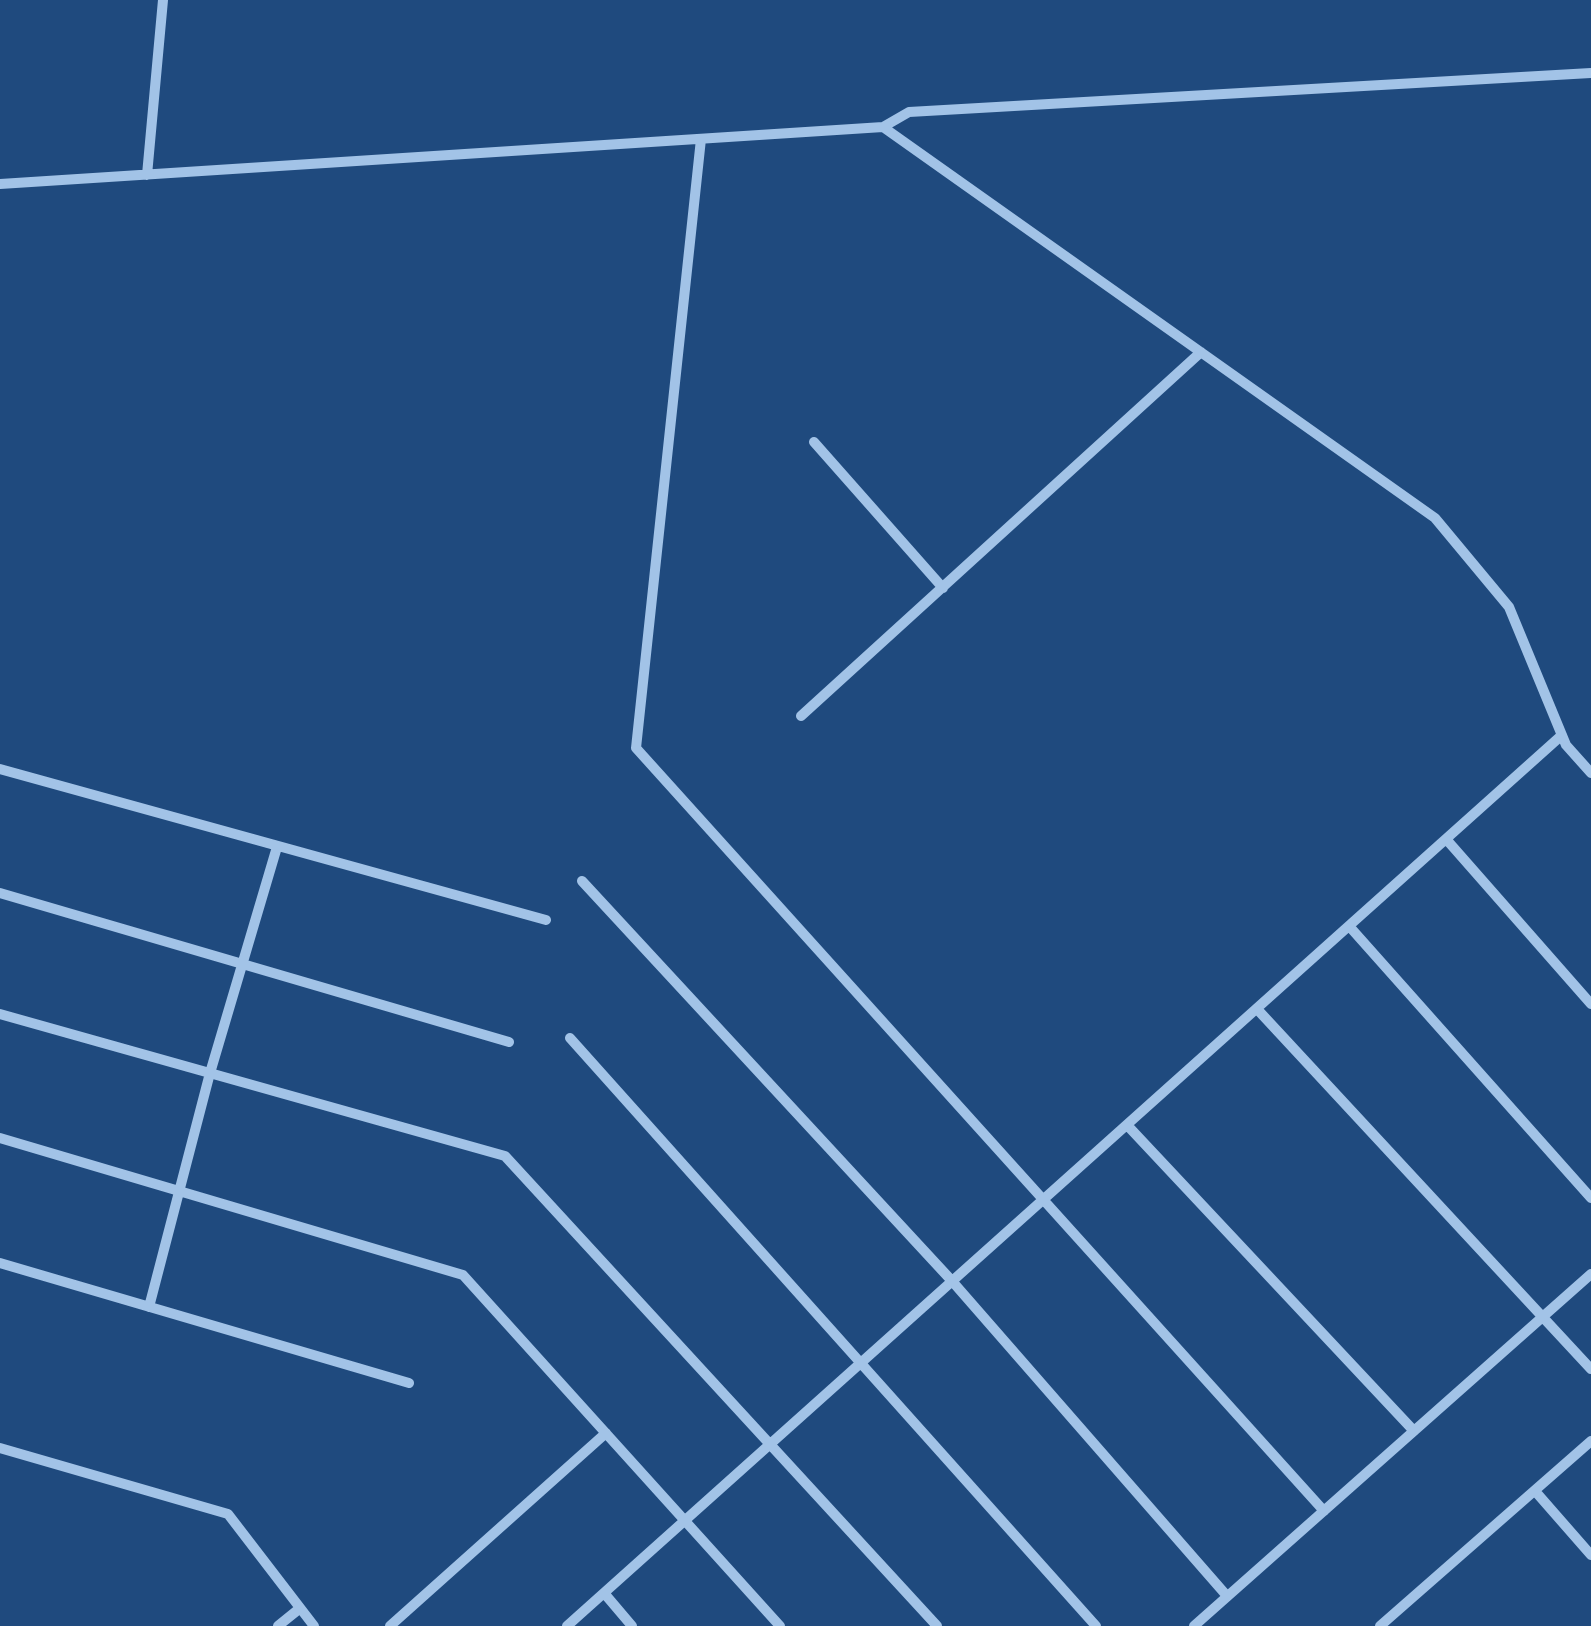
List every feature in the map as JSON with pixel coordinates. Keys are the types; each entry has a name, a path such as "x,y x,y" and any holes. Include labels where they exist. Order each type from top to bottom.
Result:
{"street":[{"path":"147,175 163,0"},
{"path":"0,184 883,128 909,112 1591,73"},
{"path":"883,128 1435,518 1509,607 1566,745 1591,773"},
{"path":"701,139 636,748 1324,1511"},
{"path":"801,716 1201,352"},
{"path":"814,442 942,588"},
{"path":"567,1626 1562,735"},
{"path":"0,769 546,920"},
{"path":"1446,839 1591,1004"},
{"path":"149,1307 210,1073 277,847"},
{"path":"582,881 952,1281 1227,1596"},
{"path":"0,893 509,1042"},
{"path":"1349,926 1591,1198"},
{"path":"1257,1009 1591,1369"},
{"path":"0,1014 506,1156 937,1626"},
{"path":"570,1038 1096,1626"},
{"path":"1127,1125 1414,1431"},
{"path":"0,1138 463,1275 780,1626"},
{"path":"0,1263 409,1383"},
{"path":"1194,1626 1591,1274"},
{"path":"390,1626 606,1432"},
{"path":"1380,1626 1591,1441"},
{"path":"0,1448 228,1514 314,1626"},
{"path":"1535,1491 1591,1555"},
{"path":"604,1593 632,1626"},
{"path":"278,1626 299,1609"}]}
